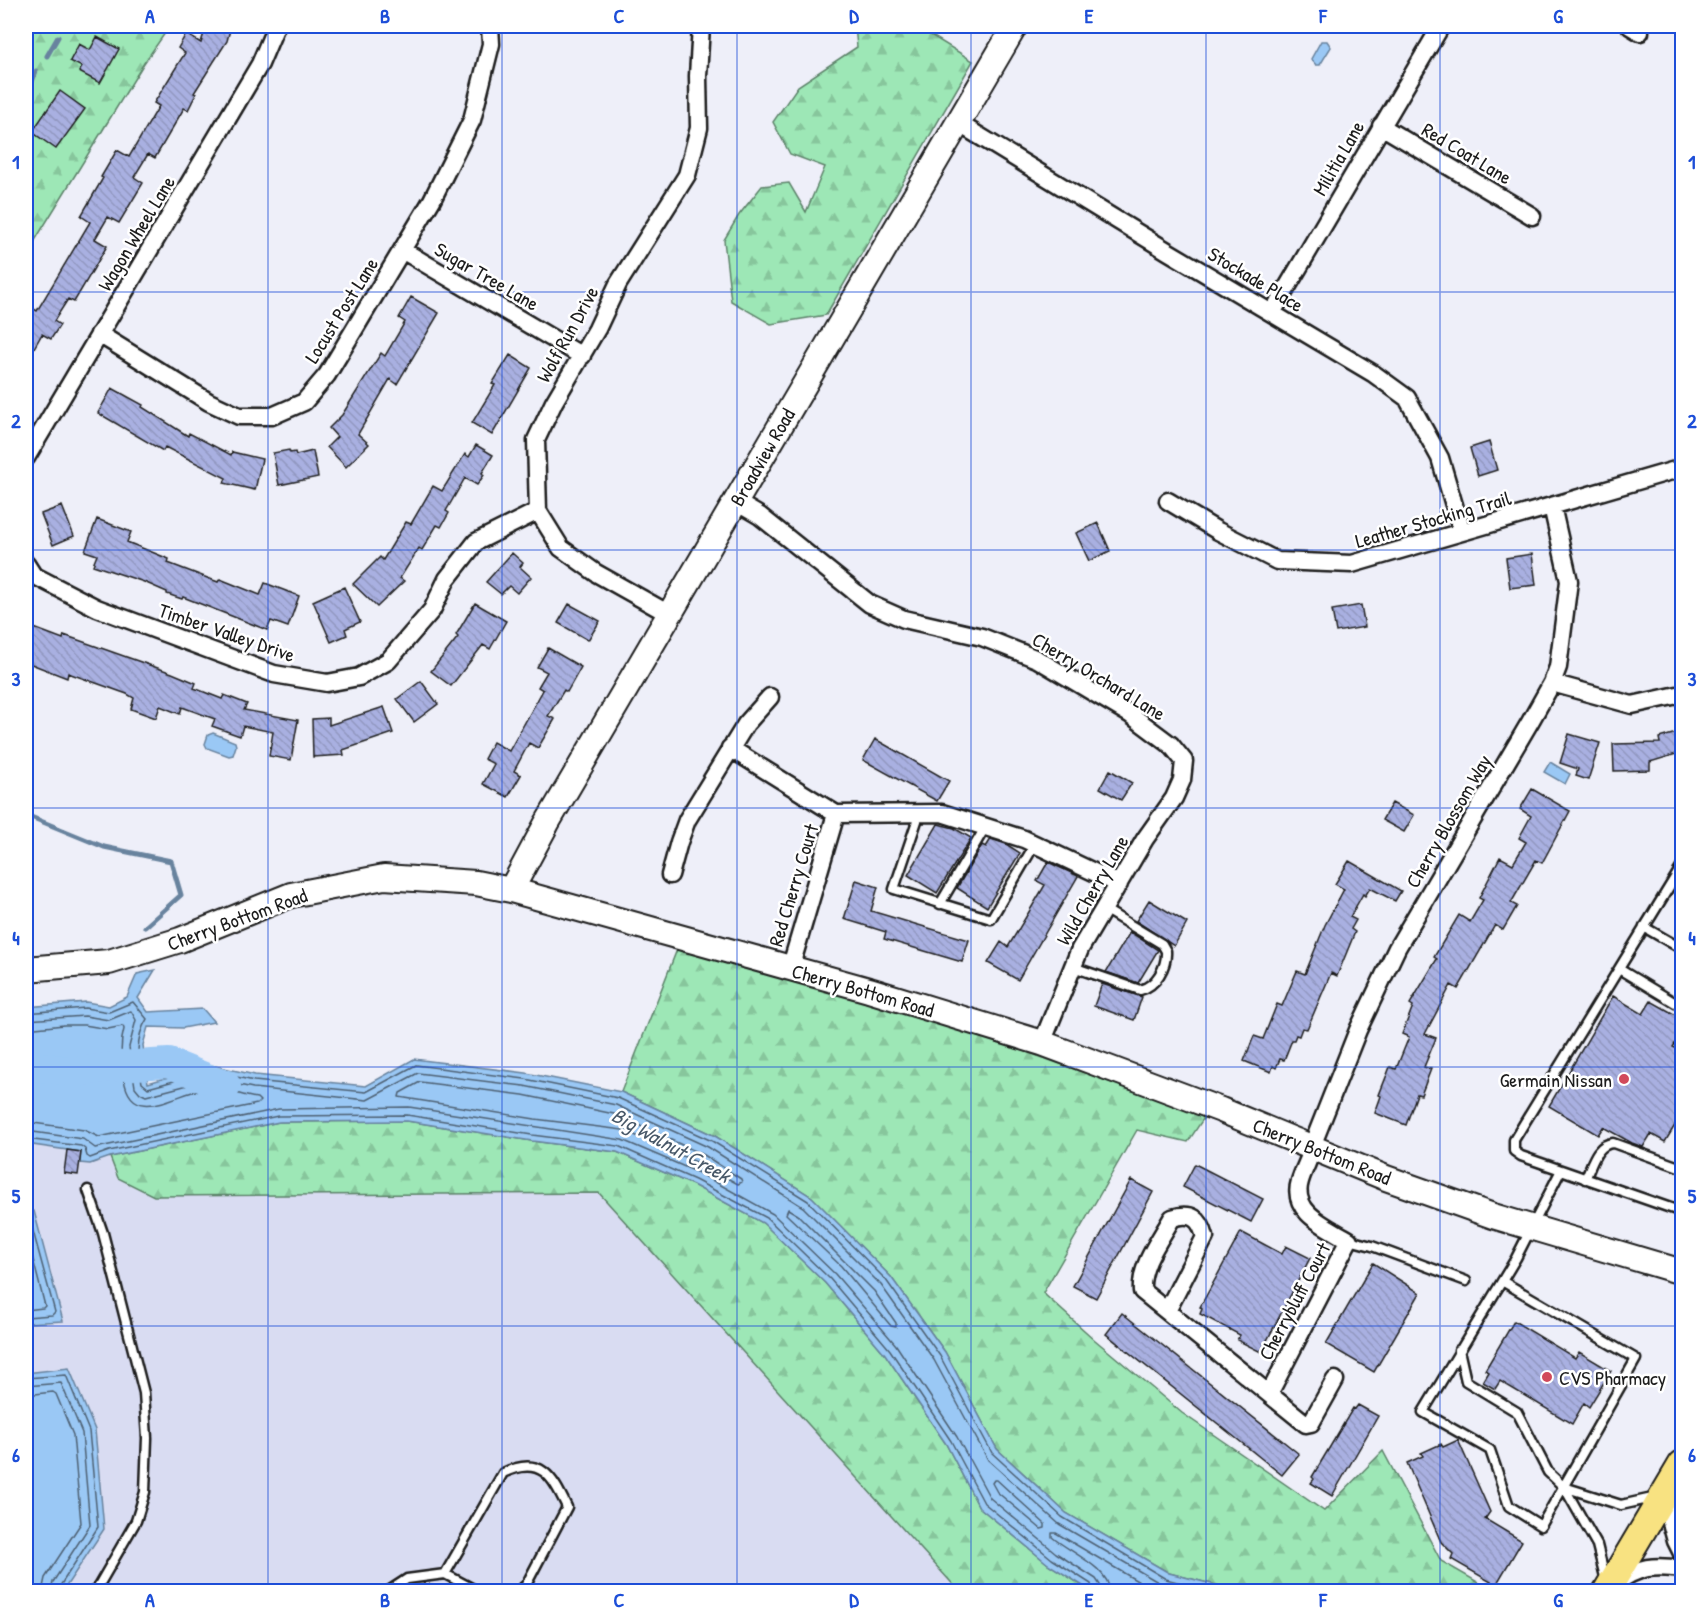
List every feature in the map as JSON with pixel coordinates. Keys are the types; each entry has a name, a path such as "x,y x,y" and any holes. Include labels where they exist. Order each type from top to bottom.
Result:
{"main road":[{"name":"Broadview Road","path":"511,890 547,823 1015,26"},
{"name":"Cherry Bottom Road","path":"26,969 109,962 180,940 291,895 384,877 476,883 511,890 869,990 1041,1043 1221,1110 1386,1178 1493,1216 1683,1272"},
{"path":"1607,1590 1683,1464"}],"street":[{"name":"Wagon Wheel Lane","path":"26,458 260,64 276,26"},
{"name":"Locust Post Lane","path":"99,334 209,402 239,416 272,416 304,402 327,375 432,200 472,120 490,44 490,26"},
{"name":"Wolf Run Drive","path":"538,511 536,440 618,284 687,175 699,128 698,76 701,26"},
{"name":"Militia Lane","path":"1272,313 1441,26"},
{"name":"Stockade Place","path":"958,123 1374,374 1407,398 1440,458 1461,532"},
{"name":"Red Coat Lane","path":"1381,126 1532,216"},
{"name":"Sugar Tree Lane","path":"402,250 582,356"},
{"name":"Leather Stocking Trail","path":"1168,501 1218,531 1276,561 1352,564 1683,468"},
{"name":"Cherry Orchard Lane","path":"736,502 760,516 870,604 904,619 982,637 1037,659 1131,715 1171,745 1184,761"},
{"name":"Cherry Blossom Way","path":"1313,1147 1358,1030 1397,948 1552,683 1557,667 1569,581 1552,506"},
{"name":"Timber Valley Drive","path":"26,564 33,575 96,608 274,674 327,683 359,677 388,661 432,610 447,579 476,542 538,511"},
{"path":"538,511 561,548 596,573 669,614"},
{"path":"1552,683 1632,705 1683,694"},
{"path":"670,875 687,820 746,724 770,697"},
{"name":"Red Cherry Court","path":"730,748 837,813 919,815 942,813 1035,844 1119,884"},
{"name":"Wild Cherry Lane","path":"1041,1043 1080,949 1173,798 1182,780 1184,761"},
{"name":"Red Cherry Court","path":"790,969 837,813"},
{"name":"Cherrybluff Court","path":"1269,1394 1350,1240 1304,1211 1298,1197 1299,1183 1313,1147"},
{"name":"Cherrybluff Court","path":"1167,1311 1205,1237 1202,1225 1193,1217 1182,1215 1172,1218 1144,1269 1141,1280 1142,1291 1306,1424 1311,1423 1335,1380"},
{"path":"1664,1496 1676,1541 1683,1553"},
{"path":"1607,1590 1631,1572 1660,1566 1683,1569"}],"lane":[{"path":"919,815 894,889 991,919 1035,844"},
{"path":"940,904 986,826"},
{"path":"1683,866 1514,1140 1514,1151 1521,1156 1683,1212"},
{"path":"1073,967 1140,990 1154,983 1165,964 1166,951 1162,944 1104,909"},
{"path":"1644,927 1683,950"},
{"path":"1619,969 1683,1007"},
{"path":"1586,1179 1599,1149 1608,1143 1683,1168"},
{"path":"1502,1281 1636,1359 1541,1526 1509,1506 1490,1450 1423,1412 1533,1228 1561,1170"},
{"path":"88,1190 103,1233 144,1393 147,1438 145,1492 140,1509 94,1592"},
{"path":"1350,1240 1372,1245 1466,1281"},
{"path":"1459,1350 1466,1381 1517,1412 1548,1472 1564,1487 1597,1545 1607,1590"},
{"path":"446,1574 503,1473 518,1466 543,1470 554,1480 567,1507 526,1585 518,1592"},
{"path":"1564,1487 1621,1505 1664,1496"},
{"path":"387,1592 407,1579 446,1574 479,1592"}],"shaded area":[{"path":"26,1144 81,1152 90,1164 110,1157 118,1178 154,1196 599,1193 959,1591 26,1592"}],"green space":[{"path":"26,26 170,26 144,63 26,255"},
{"path":"855,26 916,26 973,61 826,315 771,324 731,301 724,240 739,215 762,186 789,183 806,212 825,167 790,154 773,122 798,86 857,47"},
{"path":"678,947 968,1031 1205,1116 1188,1142 1137,1130 1043,1293 1182,1413 1324,1511 1383,1451 1441,1561 1493,1591 1239,1591 1169,1573 1066,1513 997,1449 945,1352 891,1277 812,1197 715,1136 621,1092"},
{"path":"407,1121 617,1152 693,1185 763,1223 825,1283 885,1354 946,1444 979,1507 1048,1564 1091,1591 959,1591 599,1193 154,1196 118,1178 110,1157 279,1122"}],"water":[{"path":"1321,41 1327,41 1331,47 1320,65 1316,65 1311,59"},
{"path":"213,733 235,742 233,755 229,756 207,748 205,744 208,735"},
{"path":"1550,762 1570,774 1565,784 1544,772"},
{"path":"155,970 138,998 148,1012 203,1009 214,1022 183,1028 148,1027 143,1045 148,1083 211,1065 255,1075 366,1086 414,1059 526,1073 621,1092 715,1136 812,1197 891,1277 945,1352 997,1449 1066,1513 1169,1573 1239,1591 1091,1591 1048,1564 979,1507 946,1444 885,1354 825,1283 763,1223 693,1185 617,1152 407,1121 279,1122 110,1157 90,1164 80,1163 81,1152 26,1144 26,1007 86,1002 109,1006 127,997 137,974"},
{"path":"34,1211 63,1321 26,1323 26,1212"},
{"path":"69,1368 95,1430 104,1529 63,1591 26,1591 26,1373"}],"building":[{"path":"206,26 231,26 227,41 194,93 196,94 188,110 184,108 155,158 148,154 134,177 143,183 119,223 108,217 95,239 107,246 74,302 68,299 54,321 60,325 51,339 42,334 26,362 26,304 37,311 90,222 81,216 117,150 129,157 159,106 154,103 185,53 178,48 186,34 201,43"},
{"path":"97,37 119,49 100,83 79,72 82,67 70,61 79,44 90,50"},
{"path":"60,91 85,109 56,149 32,132"},
{"path":"411,297 439,313 397,384 390,379 358,434 369,444 346,467 327,447 337,437 329,428 342,415 381,353 385,356 405,322 399,318"},
{"path":"510,355 531,368 492,435 472,423"},
{"path":"112,388 143,405 142,407 188,436 189,433 231,455 232,452 262,459 255,490 224,483 226,478 165,447 163,451 98,413"},
{"path":"1489,442 1497,470 1478,476 1470,448"},
{"path":"476,445 493,455 482,473 484,475 477,485 465,478 446,511 449,513 441,527 437,525 422,550 419,548 400,578 404,581 377,607 353,584 380,557 383,560 406,522 411,524 433,486 442,491 465,454 469,457"},
{"path":"289,450 290,453 295,452 296,455 313,451 318,477 279,485 273,453"},
{"path":"62,506 74,536 53,545 41,514"},
{"path":"97,519 131,532 127,542 169,559 168,563 218,582 220,579 260,595 265,583 299,596 288,627 271,621 267,630 183,597 182,599 167,594 144,582 93,565 97,555 85,551"},
{"path":"1098,523 1110,551 1089,561 1076,533"},
{"path":"512,553 523,563 520,567 531,577 517,593 509,586 501,594 486,582"},
{"path":"1532,554 1536,585 1510,588 1506,558"},
{"path":"344,587 360,622 345,629 347,635 331,642 313,601"},
{"path":"475,603 506,621 490,649 483,645 451,686 431,671 458,637 456,635"},
{"path":"569,604 600,621 588,640 558,623"},
{"path":"1361,605 1365,627 1336,632 1332,610"},
{"path":"26,625 63,639 64,635 172,673 196,683 194,688 222,699 224,695 247,704 244,710 298,720 291,760 269,756 273,732 243,726 240,736 212,726 215,719 182,707 180,714 160,706 156,718 131,709 134,698 127,694 68,673 67,678 26,662"},
{"path":"548,648 581,667 567,692 564,690 548,716 555,719 538,748 529,743 514,771 521,775 508,797 483,784 494,764 484,759 493,742 509,751 543,690 538,687 547,672 537,667"},
{"path":"421,681 438,704 414,722 397,699"},
{"path":"384,707 393,733 343,750 344,755 313,757 312,719 329,718 329,725"},
{"path":"1683,731 1683,752 1650,762 1650,770 1614,771 1613,744 1660,743 1659,738"},
{"path":"1569,734 1600,743 1588,780 1576,776 1578,769 1560,763"},
{"path":"875,739 949,781 937,801 863,760"},
{"path":"1110,770 1132,783 1121,800 1100,788"},
{"path":"1532,789 1570,811 1542,863 1536,860 1511,903 1517,906 1503,930 1495,925 1458,989 1451,985 1425,1034 1436,1038 1424,1067 1431,1069 1421,1095 1417,1094 1406,1125 1375,1113 1390,1067 1396,1069 1409,1037 1402,1034 1413,1006 1410,1004 1437,959 1434,957 1459,915 1470,922 1483,900 1479,898 1500,857 1513,864 1526,842 1519,838 1531,816 1520,809"},
{"path":"1392,803 1414,815 1404,832 1382,820"},
{"path":"938,824 954,828 971,838 937,893 908,875"},
{"path":"991,839 1006,844 1020,853 987,907 957,888 982,845 986,847"},
{"path":"1349,861 1401,891 1395,901 1370,888 1365,896 1363,894 1350,917 1356,920 1351,929 1355,932 1337,976 1331,973 1307,1029 1302,1028 1299,1036 1296,1035 1292,1040 1284,1060 1280,1059 1276,1068 1273,1066 1271,1072 1244,1061 1254,1036 1263,1039 1277,1004 1282,1006 1297,971 1305,974 1325,925 1344,889 1335,884"},
{"path":"1048,862 1078,876 1018,980 988,963 1001,942 1008,947 1045,885 1037,881"},
{"path":"856,880 878,887 871,911 969,940 962,962 884,939 886,932 844,919"},
{"path":"1149,900 1187,923 1174,946 1136,921"},
{"path":"1130,932 1158,950 1138,983 1106,972"},
{"path":"1102,984 1142,997 1134,1020 1094,1006"},
{"name":"Germain Nissan","path":"1613,996 1643,1014 1651,1001 1683,1019 1683,1031 1673,1047 1683,1052 1683,1112 1665,1142 1651,1134 1643,1147 1603,1127 1598,1135 1549,1106"},
{"path":"67,1150 81,1152 78,1175 64,1173"},
{"path":"1195,1164 1263,1199 1251,1222 1183,1187"},
{"path":"1131,1180 1153,1192 1096,1298 1073,1286"},
{"path":"1241,1232 1282,1254 1286,1246 1310,1258 1261,1352 1237,1340 1240,1335 1200,1314 1202,1309 1200,1307"},
{"path":"1373,1263 1420,1293 1374,1372 1326,1344"},
{"path":"1122,1313 1299,1454 1282,1475 1106,1334"},
{"name":"CVS Pharmacy","path":"1514,1321 1575,1358 1579,1352 1611,1371 1589,1407 1584,1403 1572,1424 1500,1381 1495,1389 1483,1382 1489,1372 1485,1370"},
{"path":"1358,1405 1378,1416 1332,1496 1311,1483 1314,1479 1312,1477 1353,1408 1355,1409"},
{"path":"1458,1440 1490,1512 1485,1519 1522,1541 1496,1585 1451,1559 1453,1554 1441,1542 1407,1463 1423,1456 1421,1453 1441,1444 1443,1447"}],"waterway":[{"path":"47,56 58,37"},
{"path":"26,98 36,71"},
{"path":"26,815 104,847 171,861 181,895 145,927"},
{"name":"Big Walnut Creek","path":"26,1065 77,1072 119,1066 169,1063 226,1086"}],"place":[{"name":"Germain Nissan","path":"1624,1079"},
{"name":"CVS Pharmacy","path":"1547,1377"}]}
